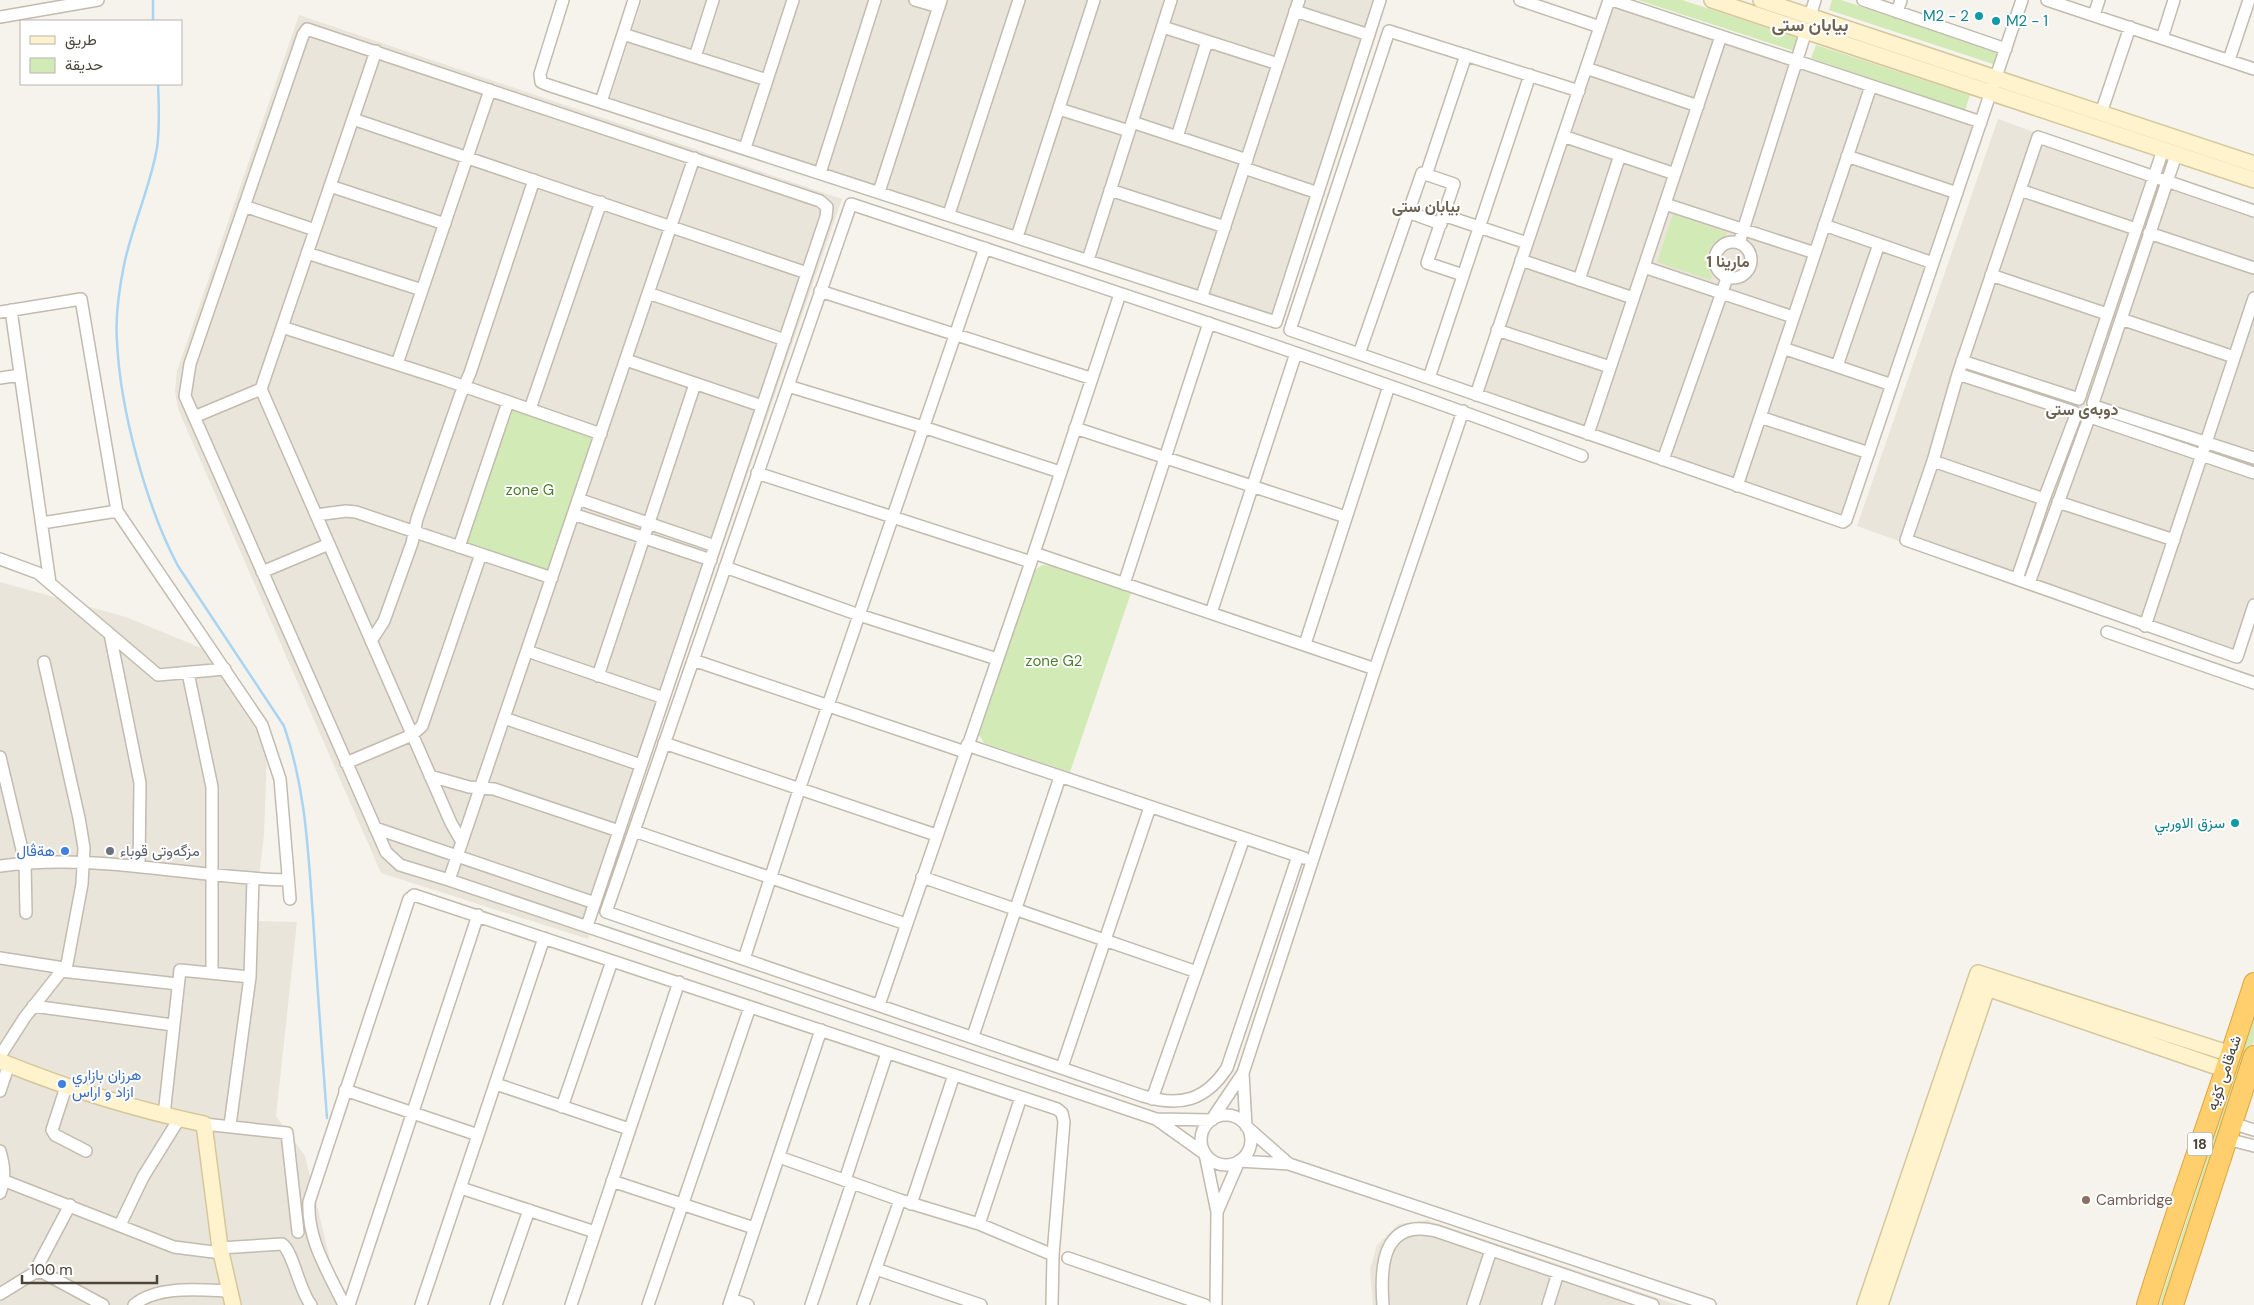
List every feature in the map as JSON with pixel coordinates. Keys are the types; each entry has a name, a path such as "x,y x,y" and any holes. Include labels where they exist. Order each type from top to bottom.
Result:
{"highway":[{"name":"شەقامی کۆیە","path":"2147,1305 2171,1225 2229,1062 2254,983"},
{"name":"شەقامی کۆیە","path":"2173,1305 2254,1056"}],"street":[{"path":"28,0 30,12"},
{"path":"0,17 98,0"},
{"path":"563,0 540,74 542,82 1202,296 1276,322 1380,0"},
{"path":"601,102 634,0"},
{"path":"695,57 713,0"},
{"path":"745,148 792,0"},
{"path":"879,192 940,4 915,0"},
{"path":"949,214 1018,0"},
{"path":"1017,237 1094,0"},
{"path":"1088,260 1172,0"},
{"path":"1520,0 1600,27"},
{"path":"1476,395 1578,90 1611,0 1981,122"},
{"path":"1712,0 1737,4 1808,24 1994,85 2108,115 2254,164"},
{"path":"1761,0 1808,24"},
{"path":"1738,243 1815,0"},
{"path":"1863,0 2006,49"},
{"path":"1897,12 1901,0"},
{"path":"1578,90 1389,31 1290,330 1843,522 1846,520 1869,453 2022,0"},
{"path":"2047,0 2254,69"},
{"path":"2094,15 2099,0"},
{"path":"2162,38 2174,0"},
{"path":"2229,60 2249,0"},
{"path":"820,172 872,1"},
{"path":"1202,296 1297,6 1369,35"},
{"path":"1163,27 1278,64"},
{"path":"2110,133 2108,115 2130,27"},
{"path":"587,926 828,210 826,204 311,29 305,31 244,206 187,375 185,396 386,852 400,865 587,926 1156,1119 1221,1164 1239,1161 1289,1164 1710,1305"},
{"path":"623,34 767,80"},
{"path":"1588,434 1721,36"},
{"path":"1177,136 1207,41"},
{"path":"376,51 261,389 430,776 462,842"},
{"path":"1426,175 1466,56"},
{"path":"1586,68 1698,106"},
{"path":"1429,378 1530,76"},
{"path":"1994,85 2110,133 2254,180"},
{"path":"1737,486 1871,86"},
{"path":"398,364 490,90"},
{"path":"1059,109 1177,136 1318,193"},
{"path":"353,118 808,273"},
{"path":"1563,136 1675,174"},
{"path":"2254,211 2153,178 2038,137 1962,361 1933,461 1906,540 2237,657 2254,605"},
{"path":"2017,579 2075,414 2075,403 2079,399 2153,178 2170,153"},
{"path":"2029,583 2089,418 2094,412 2094,404 2120,319 2167,182 2170,153"},
{"path":"1579,280 1620,155"},
{"path":"1847,156 1957,193"},
{"path":"449,880 694,158"},
{"path":"1359,354 1422,173 1454,184 1427,263 1463,275"},
{"path":"371,641 384,621 534,180"},
{"path":"330,186 445,224"},
{"path":"1110,190 1225,227"},
{"path":"2020,190 2136,229"},
{"path":"530,409 601,202"},
{"path":"1298,856 1227,1068 1208,1091 1191,1099 1174,1102 1152,1098 606,912 850,204 1209,323 1463,411 1582,456"},
{"path":"1665,204 1815,253"},
{"path":"244,206 315,230"},
{"path":"1408,212 1480,227 1527,243"},
{"path":"1824,225 1933,263"},
{"path":"2149,233 2254,268"},
{"path":"1726,243 1738,243 1748,249 1752,261 1748,272 1738,278 1727,278 1716,269 1715,257 1717,251 1726,243"},
{"path":"1837,366 1879,244"},
{"path":"744,959 799,790 985,248"},
{"path":"307,253 422,290"},
{"path":"2126,256 2140,260"},
{"path":"1521,260 1633,298"},
{"path":"1644,267 1793,317"},
{"path":"1991,275 2106,314"},
{"path":"1663,460 1727,278"},
{"path":"820,291 1090,378"},
{"path":"648,294 785,340"},
{"path":"879,1005 1120,294"},
{"path":"2145,626 2254,298"},
{"path":"50,583 20,375 6,311 81,299 116,511 262,725 272,750 280,779 290,899"},
{"path":"2120,319 2234,357"},
{"path":"1124,584 1209,323"},
{"path":"282,327 464,386 601,434"},
{"path":"1498,330 1610,367"},
{"path":"1783,348 1892,385"},
{"path":"1211,613 1296,353"},
{"path":"626,360 762,406"},
{"path":"1962,361 2079,399 2085,398 2094,404 2254,458"},
{"path":"1958,374 2075,414 2080,419 2089,418 2254,474"},
{"path":"0,378 20,375"},
{"path":"598,676 695,384"},
{"path":"788,386 923,427 1060,472"},
{"path":"1305,644 1389,386"},
{"path":"194,417 261,389"},
{"path":"459,547 508,402"},
{"path":"1216,1305 1217,1212 1202,1135 1243,1073 1375,669 1463,411"},
{"path":"1760,417 1869,453"},
{"path":"1075,428 1346,517"},
{"path":"1933,461 2044,499"},
{"path":"757,473 893,517 1124,584 1375,669"},
{"path":"578,499 715,546"},
{"path":"2058,502 2174,540"},
{"path":"42,523 116,511"},
{"path":"316,515 356,512 552,578"},
{"path":"574,514 711,560"},
{"path":"262,572 328,544"},
{"path":"346,763 412,734 422,726 481,554"},
{"path":"0,559 38,573 158,675 225,669"},
{"path":"725,567 859,615 997,660"},
{"path":"2107,632 2254,683"},
{"path":"110,634 140,782 139,866"},
{"path":"527,651 664,698"},
{"path":"693,660 828,707 1060,776 1312,861"},
{"path":"0,1091 3,1060 33,1006 66,964 77,914 84,862 74,791 44,662"},
{"path":"188,672 212,787 212,972"},
{"path":"504,718 641,765"},
{"path":"664,743 936,835"},
{"path":"0,757 25,862 26,912"},
{"path":"430,776 480,788 494,789 619,832"},
{"path":"973,1036 1060,776"},
{"path":"1062,1067 1150,807"},
{"path":"375,828 594,903"},
{"path":"634,831 906,924"},
{"path":"1152,1098 1244,838"},
{"path":"0,866 25,862 84,862 139,866 253,879 288,880"},
{"path":"922,877 1197,972"},
{"path":"230,1125 250,977 253,879"},
{"path":"344,1305 314,1243 308,1217 309,1202 409,899 414,895 422,896 1057,1109 1062,1113 1064,1122 1053,1255 1052,1305"},
{"path":"349,1305 478,915"},
{"path":"421,1305 544,938"},
{"path":"0,958 62,970 178,984"},
{"path":"562,1107 612,961"},
{"path":"120,1225 172,1117 173,1025 180,970 250,977"},
{"path":"571,1305 679,982"},
{"path":"1984,983 2229,1062"},
{"path":"1865,1305 1984,983"},
{"path":"1880,1305 1984,983"},
{"path":"33,1006 173,1025"},
{"path":"648,1305 750,1007"},
{"path":"748,1305 730,1302 821,1030"},
{"path":"812,1305 887,1053"},
{"path":"3,1060 66,1086 172,1117 204,1124 230,1125 264,1132 285,1132 288,1135 298,1232"},
{"path":"1217,1212 1239,1161 1248,1152 1250,1145 1251,1139 1246,1126 1243,1073"},
{"path":"863,1305 954,1075"},
{"path":"496,1084 629,1128"},
{"path":"66,1086 52,1130 55,1135 86,1151"},
{"path":"345,1090 478,1135"},
{"path":"979,1224 1020,1097"},
{"path":"1156,1119 1212,1120 1228,1115 1238,1119 1289,1164"},
{"path":"134,1305 145,1299 176,1291 231,1298 220,1251 204,1124"},
{"path":"2230,1131 2254,1130"},
{"path":"2230,1131 2254,1146"},
{"path":"0,1154 5,1181 0,1193"},
{"path":"779,1157 905,1202 979,1224 1053,1255"},
{"path":"5,1181 174,1247 197,1252 282,1244 289,1251 304,1297 311,1305"},
{"path":"612,1181 754,1228"},
{"path":"461,1188 595,1232"},
{"path":"0,1294 11,1289 34,1273 70,1205"},
{"path":"496,1305 529,1210"},
{"path":"1383,1305 1384,1254 1392,1242 1402,1234 1414,1230 1427,1229 1558,1273 1624,1300 1654,1305"},
{"path":"1473,1305 1491,1250"},
{"path":"1068,1258 1205,1305"},
{"path":"876,1269 982,1305"},
{"path":"34,1273 42,1272 103,1305"},
{"path":"1548,1305 1558,1273"}],"shaded area":[{"path":"642,0 1377,0 1279,328 607,108"},
{"path":"1609,0 1981,122 1846,520 1476,395"},
{"path":"299,15 842,199 588,939 381,873 178,409 175,391 177,371"},
{"path":"1998,119 2254,211 2254,623 2241,664 1857,526"},
{"path":"0,582 126,617 206,650 268,730 264,834 254,921 297,922 276,1116 305,1156 341,1305 0,1305"},
{"path":"1427,1220 1678,1305 1373,1305 1370,1269 1377,1245 1399,1224"}],"green space":[{"path":"1638,0 1682,0 1799,38 1794,51"},
{"path":"1832,0 1841,0 2000,52 1996,65 1829,10"},
{"path":"1816,45 1970,95 1965,110 1811,58"},
{"path":"1673,214 1727,234 1713,244 1708,253 1708,267 1712,277 1710,280 1657,262"},
{"name":"zone G","path":"511,407 596,436 548,574 463,544"},
{"name":"zone G2","path":"1042,565 1051,566 1131,593 1070,772 984,743 978,733 1032,572"},
{"path":"2254,1014 2254,1040 2168,1305 2159,1305"}],"waterway":[{"path":"153,0 153,20"},
{"path":"158,85 159,124 157,148 150,178 127,250 118,303 117,341 123,396 145,486 166,542 178,566 284,726 291,750 302,797 305,820 327,1118"}],"place":[{"name":"M2 - 2","path":"1979,16"},
{"name":"M2 - 1","path":"1996,21"},
{"name":"سزق الاوربي","path":"2235,823"},
{"name":"هةڤال","path":"65,851"},
{"name":"مزگەوتی قوباء","path":"110,851"},
{"name":"هرزان بازاري ازاد و اراس","path":"62,1084"},
{"name":"Cambridge","path":"2086,1200"}],"district":[{"name":"بیابان ستی","path":"1810,25"},
{"name":"بیابان ستی","path":"1426,206"},
{"name":"مارینا 1","path":"1728,261"},
{"name":"دوبه‌ی ستی","path":"2082,409"}]}
